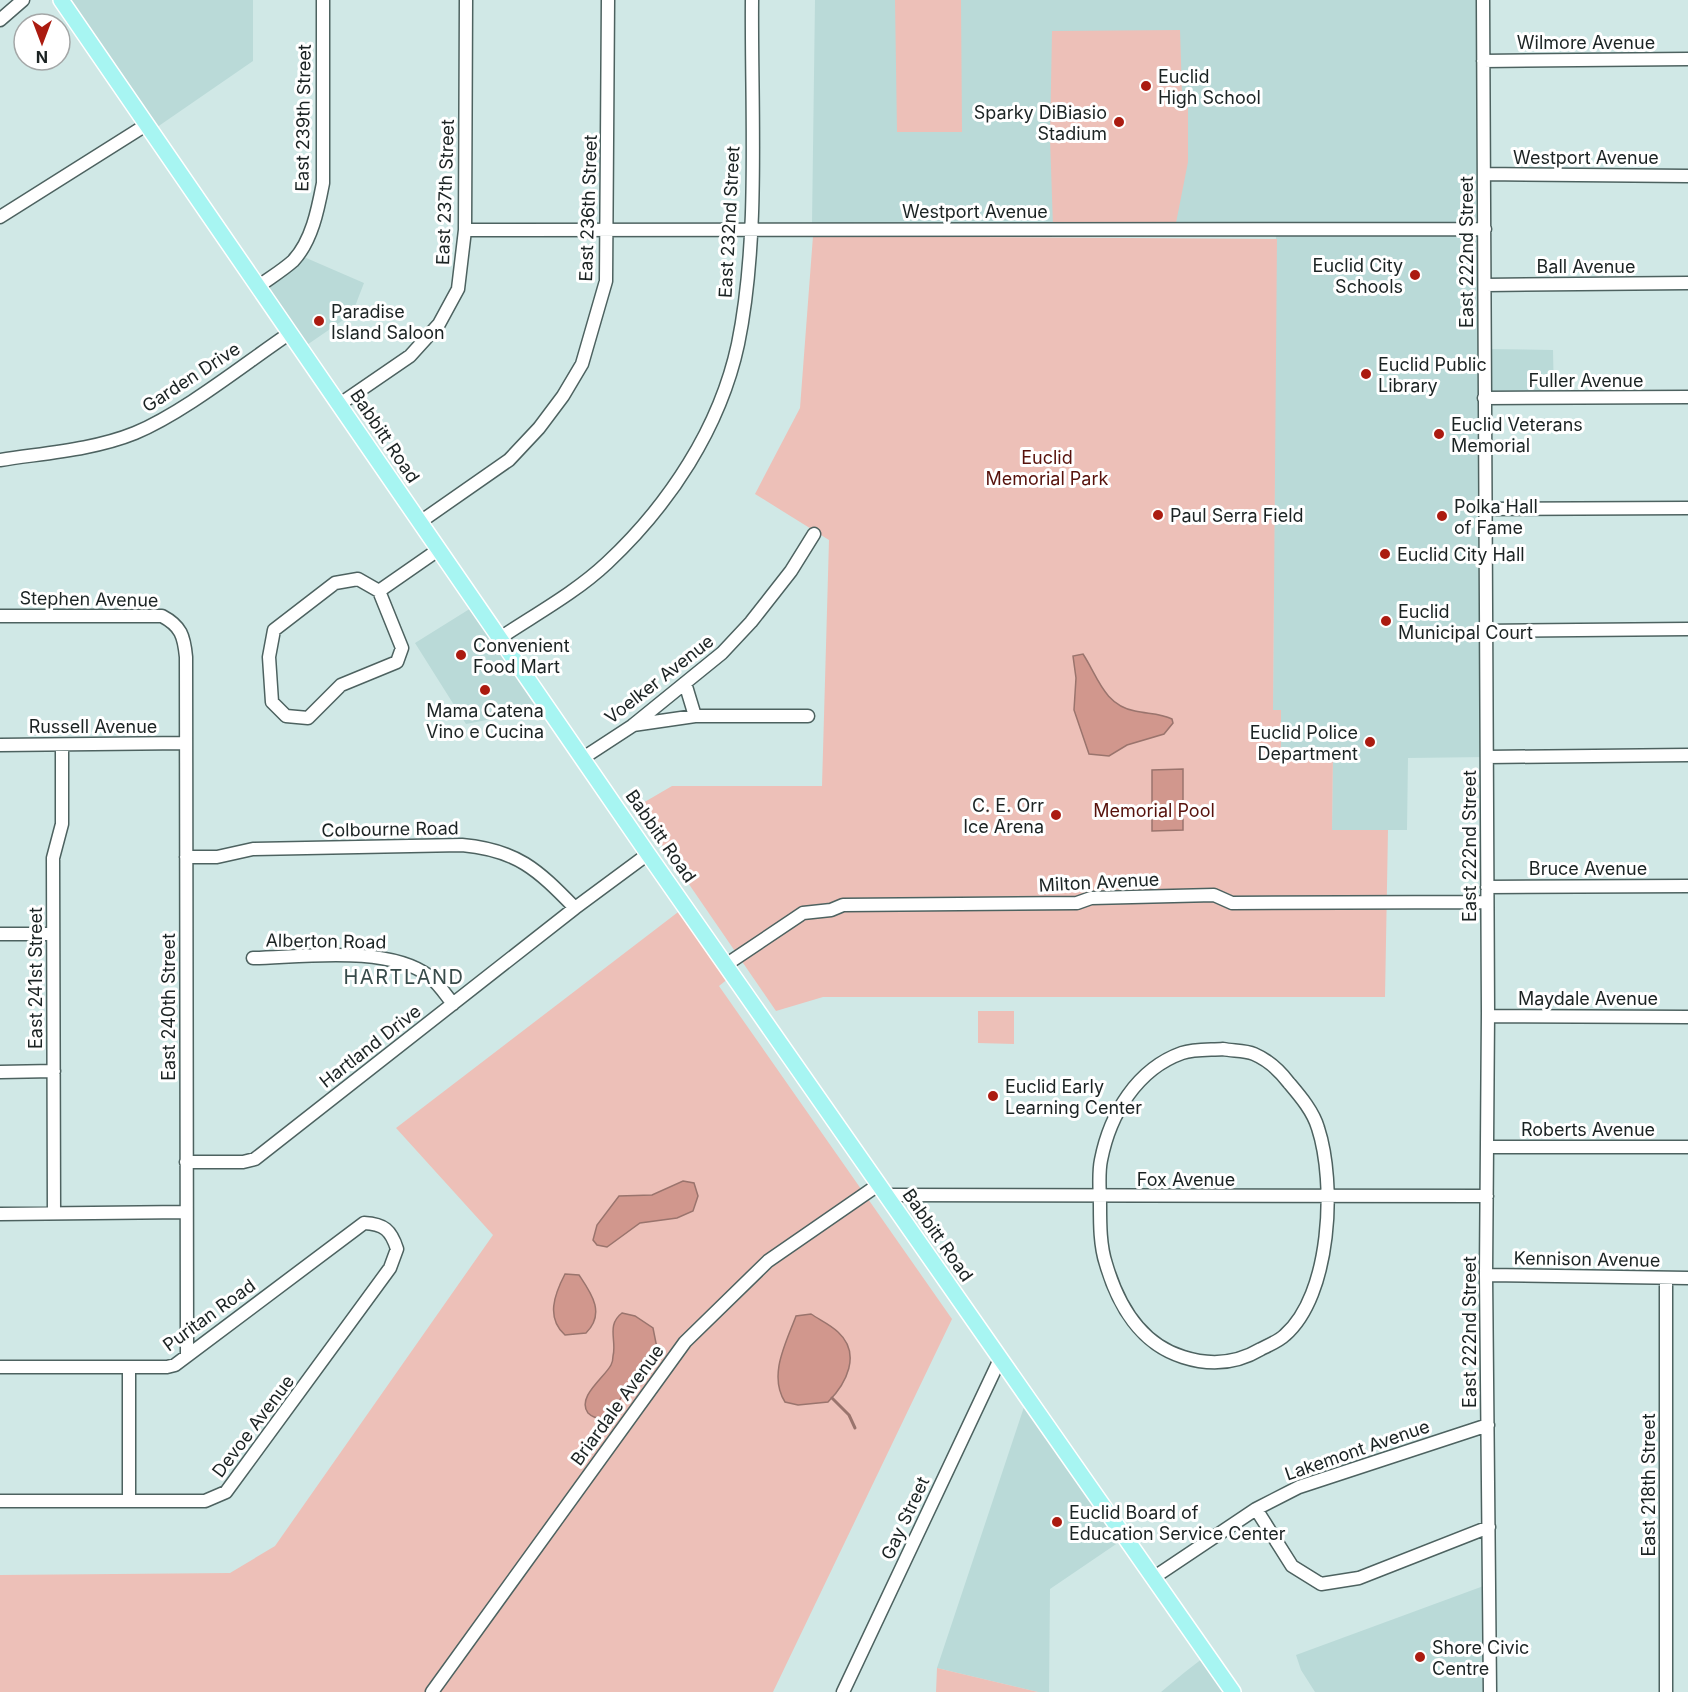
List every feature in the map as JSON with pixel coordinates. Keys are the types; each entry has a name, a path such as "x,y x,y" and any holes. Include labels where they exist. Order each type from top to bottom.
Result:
{"main road":[{"name":"Babbitt Road","path":"61,0 648,854 727,963 882,1190 1233,1692"}],"street":[{"path":"0,18 10,0"},
{"path":"0,18 23,0"},
{"name":"East 239th Street","path":"259,286 294,260 310,233 318,209 322,183 322,0"},
{"name":"East 237th Street","path":"340,404 410,356 439,324 458,289 465,230 466,0"},
{"name":"East 236th Street","path":"420,522 509,460 563,396 582,364 606,281 608,0"},
{"name":"East 232nd Street","path":"500,638 577,588 607,563 654,514 698,450 717,407 737,346 747,284 751,229 752,0"},
{"name":"East 222nd Street","path":"1483,0 1488,1016 1486,1275 1490,1692"},
{"name":"Wilmore Avenue","path":"1483,61 1688,59"},
{"path":"0,217 146,125"},
{"name":"Westport Avenue","path":"1484,174 1688,176"},
{"name":"Westport Avenue","path":"465,230 1485,229"},
{"name":"Ball Avenue","path":"1485,285 1688,283"},
{"name":"Garden Drive","path":"0,460 95,444 134,433 167,416 290,333"},
{"name":"Fuller Avenue","path":"1484,398 1688,398"},
{"path":"1484,508 1688,508"},
{"name":"Voelker Avenue","path":"583,758 632,726 711,665 751,622 791,571 814,534"},
{"path":"379,591 438,550"},
{"path":"358,579 379,591 402,648 397,662 340,685 308,717 286,716 272,702 268,657 274,630 335,583 358,579"},
{"name":"Stephen Avenue","path":"0,616 162,616 173,621 183,632 186,657"},
{"path":"1485,631 1688,629"},
{"name":"East 240th Street","path":"186,657 187,1356"},
{"path":"685,683 694,716"},
{"path":"632,726 694,716 808,716"},
{"name":"Russell Avenue","path":"0,745 186,743"},
{"name":"East 241st Street","path":"54,1213 53,858 63,814 62,745"},
{"path":"1487,757 1688,755"},
{"name":"Colbourne Road","path":"186,857 217,857 253,849 462,845 487,848 512,855 533,866 574,908"},
{"name":"Hartland Drive","path":"186,1162 243,1162 255,1159 574,908 648,854"},
{"name":"Bruce Avenue","path":"1487,887 1688,886"},
{"name":"Milton Avenue","path":"727,963 803,913 831,910 843,905 1070,903 1084,900 1214,896 1232,903 1487,902"},
{"path":"0,934 53,934"},
{"name":"Alberton Road","path":"253,958 380,956 410,964 431,976 453,1004"},
{"name":"Maydale Avenue","path":"1488,1016 1688,1017"},
{"path":"1223,1049 1254,1054 1278,1069 1302,1098 1318,1126 1327,1166 1329,1197 1321,1268 1304,1310 1285,1335 1245,1359 1220,1364 1197,1362 1169,1353 1139,1330 1119,1301 1105,1262 1100,1161 1112,1125 1129,1091 1154,1067 1184,1052 1223,1049"},
{"path":"0,1072 54,1071"},
{"name":"Roberts Avenue","path":"1488,1147 1688,1147"},
{"name":"Fox Avenue","path":"882,1190 1100,1197 1487,1196"},
{"name":"Briardale Avenue","path":"432,1692 684,1342 768,1261 882,1190"},
{"path":"0,1214 186,1212"},
{"name":"Devoe Avenue","path":"0,1501 205,1501 226,1492 235,1483 396,1256 398,1249 388,1229 377,1224 364,1223 348,1233"},
{"name":"Puritan Road","path":"0,1367 167,1367 187,1356 348,1233"},
{"name":"Kennison Avenue","path":"1486,1275 1688,1278"},
{"name":"East 218th Street","path":"1665,1692 1666,1278"},
{"name":"Gay Street","path":"843,1692 1000,1359"},
{"path":"129,1367 129,1501"},
{"name":"Lakemont Avenue","path":"1153,1578 1256,1509 1299,1487 1488,1425"},
{"path":"1256,1509 1292,1566 1320,1584 1359,1578 1489,1527"}],"shaded area":[{"path":"61,0 253,0 253,61 150,132 72,16 72,12 69,12"},
{"name":"Euclid High School","path":"815,0 1478,0 1478,220 1467,224 812,224"},
{"path":"1485,229 1484,349 1553,350 1554,398 1484,398 1487,757 1408,758 1407,830 1332,830 1333,755 1281,755 1281,710 1273,710 1276,230"},
{"path":"297,254 364,283 352,314 301,349 259,286"},
{"path":"476,605 548,708 466,724 415,643"},
{"path":"1083,654 1103,689 1116,703 1124,708 1172,719 1173,723 1164,734 1127,745 1109,756 1089,754 1074,710 1076,678 1073,656"},
{"path":"1183,769 1183,830 1152,831 1152,770"},
{"path":"683,1181 694,1183 698,1196 693,1211 677,1218 640,1223 607,1247 597,1245 593,1240 597,1225 619,1196 652,1195"},
{"path":"565,1274 579,1275 592,1296 596,1311 595,1318 586,1333 565,1335 555,1321 555,1298"},
{"path":"622,1313 635,1316 653,1328 657,1348 641,1363 615,1407 608,1415 596,1418 588,1413 585,1407 586,1400 611,1364 614,1350 614,1323"},
{"path":"811,1314 838,1332 845,1341 849,1350 849,1368 841,1387 828,1402 798,1405 785,1402 780,1392 778,1370 796,1316"},
{"path":"1027,1398 1125,1538 1050,1589 1049,1692 1038,1692 937,1668"},
{"path":"1489,1584 1490,1692 1315,1692 1301,1670 1296,1655"},
{"path":"1207,1655 1233,1692 1161,1692 1185,1672"}],"green space":[{"path":"895,0 961,0 962,132 897,132"},
{"name":"Sparky DiBiasio Stadium","path":"1180,30 1182,93 1188,105 1188,162 1175,228 1053,227 1050,138 1052,31"},
{"name":"Euclid Memorial Park","path":"813,236 1277,239 1273,710 1281,710 1281,755 1333,755 1332,830 1388,830 1385,997 823,997 776,1011 636,807 672,786 822,786 829,540 755,494 800,408"},
{"path":"686,906 734,974 719,986 952,1319 773,1692 0,1692 0,1575 230,1573 275,1546 493,1235 396,1128"},
{"path":"978,1011 1014,1011 1014,1044 978,1043"},
{"path":"937,1668 1038,1692 936,1692"}],"waterway":[{"path":"832,1398 849,1415 855,1428"}],"place":[{"name":"Euclid High School","path":"1146,86"},
{"name":"Sparky DiBiasio Stadium","path":"1119,122"},
{"name":"Euclid City Schools","path":"1415,275"},
{"name":"Paradise Island Saloon","path":"319,321"},
{"name":"Euclid Public Library","path":"1366,374"},
{"name":"Euclid Veterans Memorial","path":"1439,434"},
{"name":"Paul Serra Field","path":"1158,515"},
{"name":"Polka Hall of Fame","path":"1442,516"},
{"name":"Euclid City Hall","path":"1385,554"},
{"name":"Euclid Municipal Court","path":"1386,621"},
{"name":"Convenient Food Mart","path":"461,655"},
{"name":"Mama Catena Vino e Cucina","path":"485,690"},
{"name":"Euclid Police Department","path":"1370,742"},
{"name":"C. E. Orr Ice Arena","path":"1056,815"},
{"name":"Euclid Early Learning Center","path":"993,1096"},
{"name":"Euclid Board of Education Service Center","path":"1057,1522"},
{"name":"Shore Civic Centre","path":"1420,1657"}],"district":[{"name":"HARTLAND","path":"404,977"}],"park label":[{"name":"Memorial Pool","path":"1154,810"}]}
